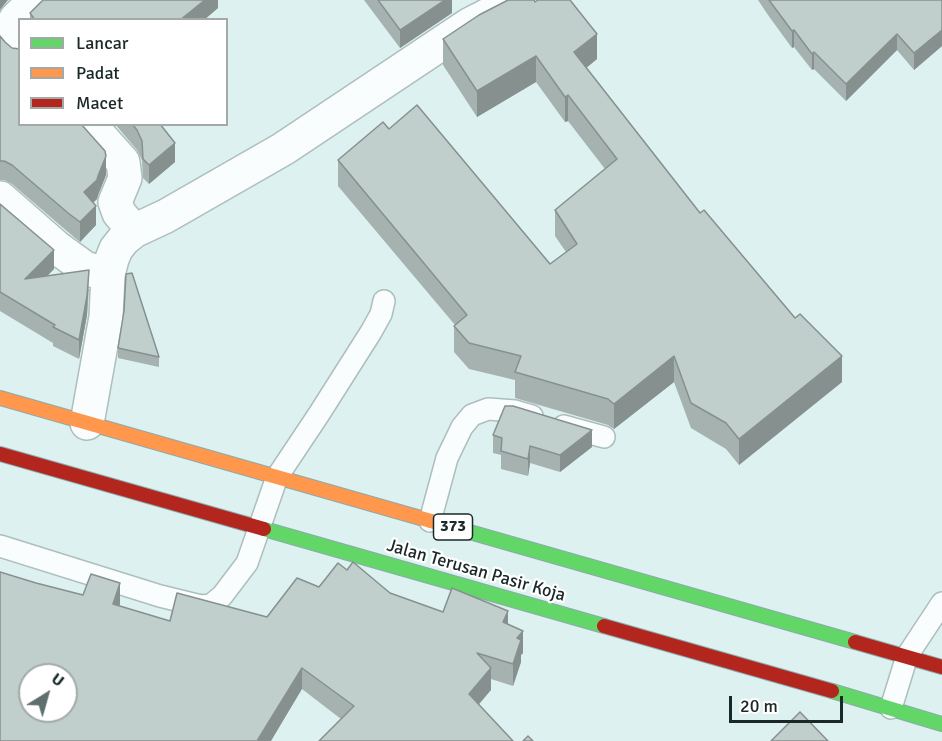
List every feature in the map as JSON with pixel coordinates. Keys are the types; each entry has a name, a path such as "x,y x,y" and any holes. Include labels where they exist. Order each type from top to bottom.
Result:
{"main road":[{"name":"Jalan Terusan Pasir Koja","path":"0,398 942,667"},
{"name":"Jalan Terusan Pasir Koja","path":"0,454 942,724"}],"street":[{"path":"18,47 7,33 16,19 35,0"},
{"path":"87,423 106,317 108,275 116,249 124,239 134,231 166,216 283,149 469,25 517,0"},
{"path":"91,126 123,162 125,178 115,202 119,213 134,231"},
{"path":"0,198 56,247 85,268 108,275"}],"lane":[{"path":"0,546 160,596 201,606 211,604 222,596 248,563 277,477 371,332 381,314 384,301"},
{"path":"430,521 447,458 462,427 471,415 488,409 515,411 604,438"},
{"path":"891,708 907,656 942,603"}],"building":[{"path":"43,0 205,0 182,18 34,18 30,13"},
{"path":"378,0 445,0 400,30"},
{"path":"508,0 534,0 535,2 538,0 570,0 597,34 574,52 700,213 704,210 795,318 800,314 842,356 739,439 726,423 691,403 674,356 614,404 608,399 515,372 521,356 469,343 454,326 467,315 338,160 383,122 389,129 417,105 550,264 577,244 555,210 617,159 568,95 565,97 536,56 477,91 443,39 479,15"},
{"path":"769,0 942,0 942,30 914,53 897,34 846,84 814,52 812,54"},
{"path":"0,36 12,48 18,49 18,126 83,126 105,151 106,156 97,180 84,192 96,206 80,222 12,165 0,161"},
{"path":"134,126 162,126 175,143 149,165 143,159 142,141"},
{"path":"0,204 54,250 25,279 89,270 79,340 53,327 55,325 0,292"},
{"path":"132,273 159,357 118,348 124,311 126,274"},
{"path":"505,406 513,406 592,430 560,455 530,446 528,459 501,451 502,438 493,435"},
{"path":"353,562 390,593 443,612 452,588 508,611 503,622 523,631 517,638 521,640 513,664 477,653 491,668 469,694 513,741 319,741 354,706 302,668 257,741 0,741 0,572 83,595 91,574 120,583 113,604 170,621 177,593 267,617 297,578 319,587 338,563 347,570"},
{"path":"800,712 828,741 771,741"},
{"path":"528,736 533,741 523,741"}],"traffic: fast":[{"path":"431,521 855,642"},
{"path":"264,529 604,626"},
{"path":"832,691 942,724"}],"traffic: slow":[{"path":"0,398 431,521"}],"traffic: jam":[{"path":"0,454 264,529"},
{"path":"604,626 832,691"},
{"path":"855,642 942,667"}]}
